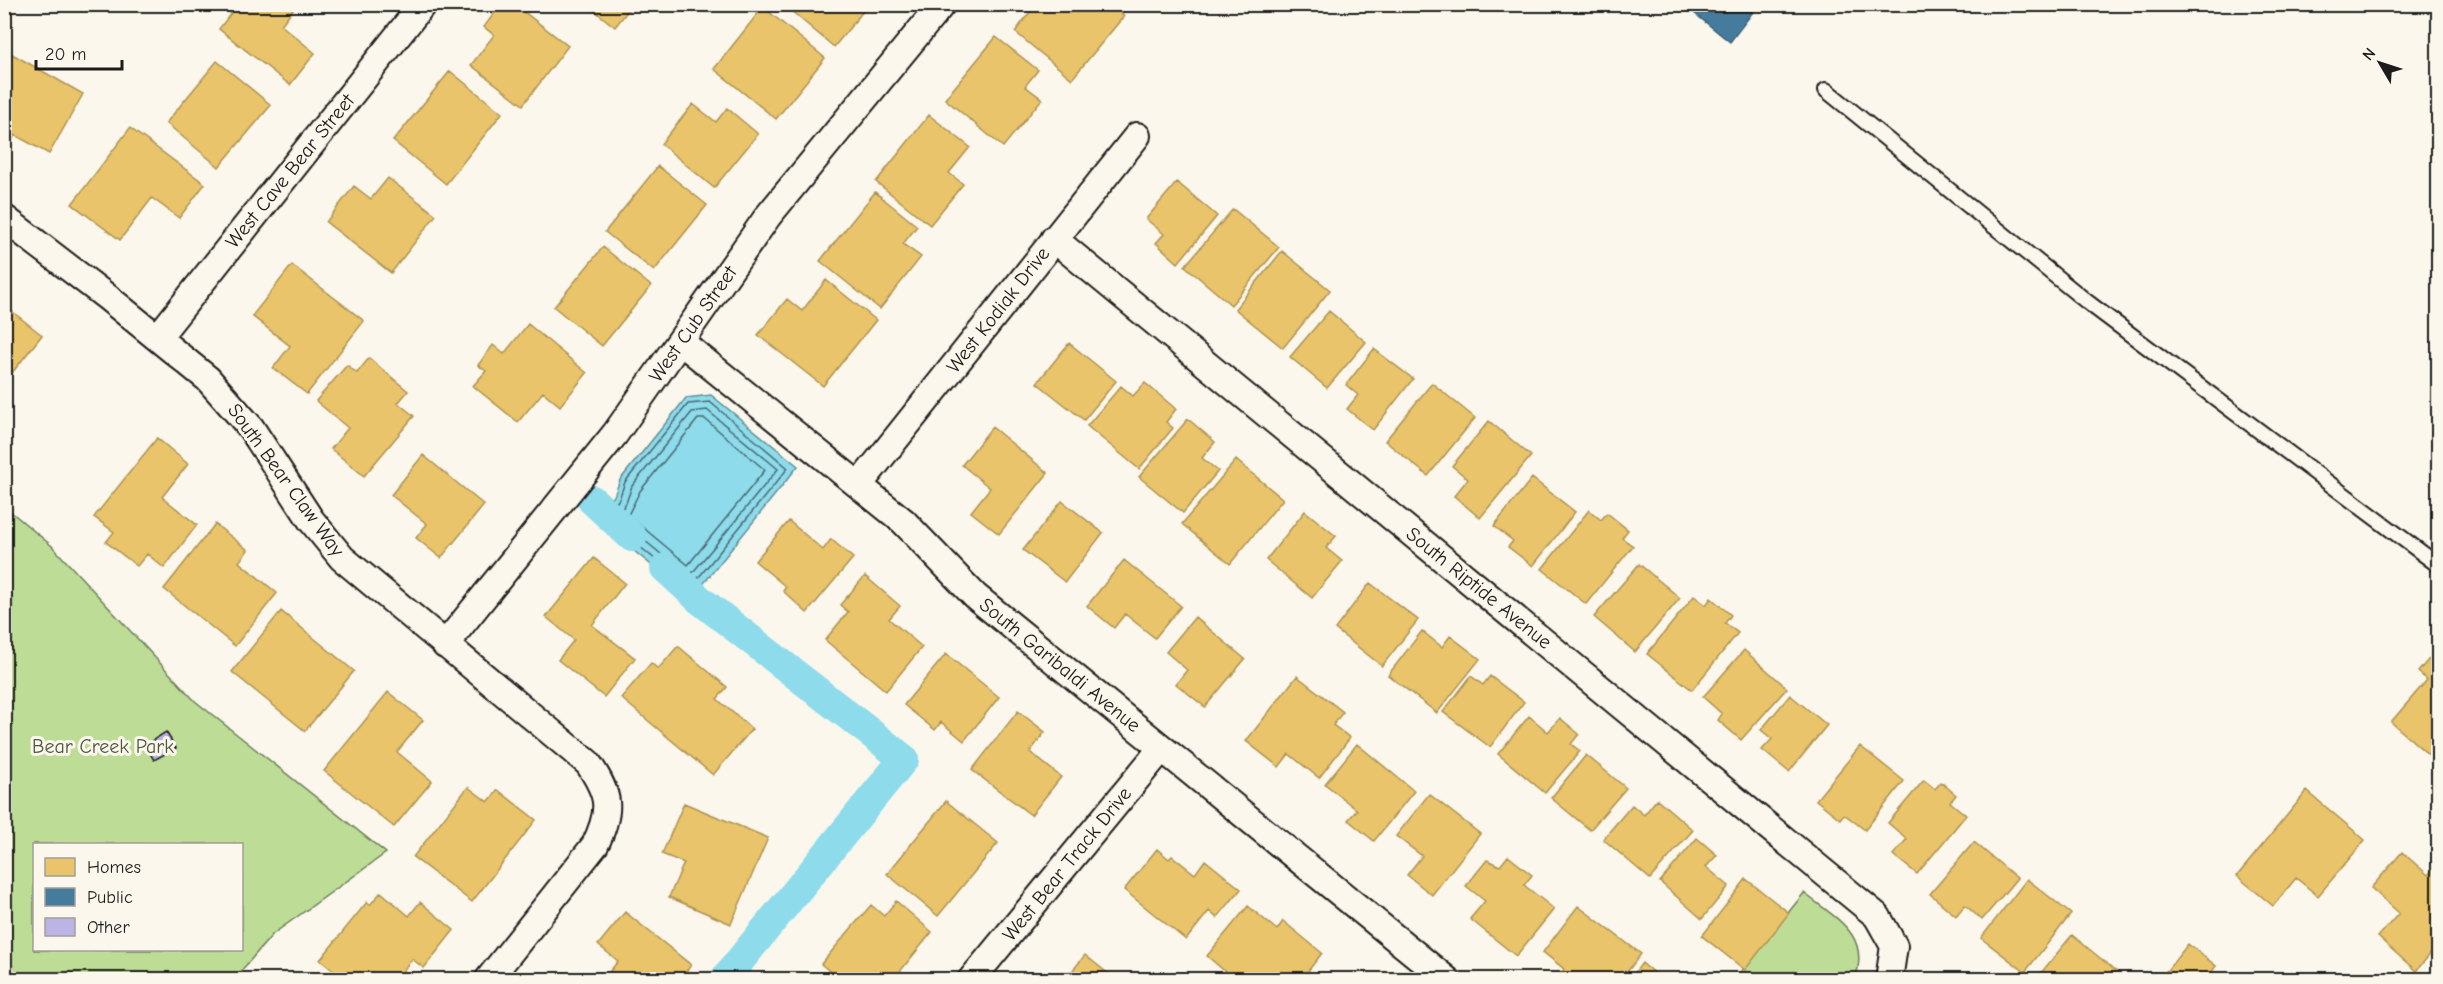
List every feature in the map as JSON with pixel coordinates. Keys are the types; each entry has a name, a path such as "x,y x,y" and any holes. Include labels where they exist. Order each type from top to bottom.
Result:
{"street":[{"name":"West Cave Bear Street","path":"158,337 423,4"},
{"name":"West Cub Street","path":"445,645 615,434 768,216 942,4"},
{"name":"West Kodiak Drive","path":"859,485 1137,136"},
{"name":"South Bear Claw Way","path":"4,218 158,337 208,379 251,428 311,520 342,558 588,763 601,782 608,802 605,825 595,845 488,980"},
{"name":"South Riptide Avenue","path":"1054,238 1877,916 1894,946 1889,980"},
{"name":"South Garibaldi Avenue","path":"681,342 903,521 975,596 1447,980"},
{"name":"West Bear Track Drive","path":"971,980 1162,748"}],"lane":[{"path":"1826,90 2086,301 2439,565"}],"green space":[{"name":"Bear Creek Park","path":"4,506 52,546 195,701 386,853 273,934 234,979 5,979"},
{"path":"1804,893 1838,919 1854,939 1859,963 1855,979 1734,980"}],"water":[{"path":"711,395 798,466 692,598 596,520 614,496 620,480 686,398"}],"building: Homes":[{"path":"221,4 297,4 281,25 315,53 290,85 219,29 231,13"},
{"path":"501,4 528,4 523,11 568,46 523,105 471,65 494,35 484,27"},
{"path":"586,4 633,4 615,27"},
{"path":"783,4 857,4 864,10 834,47"},
{"path":"1036,4 1110,4 1124,16 1072,79 1015,32"},
{"path":"763,7 825,58 776,119 714,69"},
{"path":"996,37 1038,70 1025,86 1042,99 1003,147 945,99"},
{"path":"5,50 83,94 49,154 15,135 4,154"},
{"path":"217,61 271,105 219,167 166,123"},
{"path":"450,71 502,113 446,184 393,141"},
{"path":"693,104 716,122 727,108 758,134 714,188 661,144"},
{"path":"929,115 970,147 949,173 963,184 930,225 876,182"},
{"path":"130,128 205,184 179,218 152,198 120,240 72,204"},
{"path":"658,166 707,205 654,271 605,232"},
{"path":"388,178 436,215 391,273 326,222 354,186 371,199"},
{"path":"1177,182 1217,216 1178,263 1156,243 1164,234 1146,219"},
{"path":"875,192 917,226 903,244 921,257 880,309 820,261"},
{"path":"1233,209 1279,247 1231,305 1185,266"},
{"path":"603,247 651,286 602,346 554,307"},
{"path":"1282,251 1330,290 1283,348 1235,309"},
{"path":"292,265 364,321 307,394 273,368 290,346 252,316"},
{"path":"826,280 876,320 823,386 758,335 787,299 802,311"},
{"path":"9,309 42,335 4,383 4,315"},
{"path":"1329,311 1366,342 1327,388 1290,357"},
{"path":"528,324 587,373 560,406 543,392 518,422 473,386 486,371 478,365 493,345 504,354"},
{"path":"1069,343 1116,381 1084,420 1037,383"},
{"path":"1374,349 1413,379 1373,430 1347,409 1358,395 1346,385"},
{"path":"369,358 408,391 398,403 414,416 364,476 331,449 348,428 316,401 347,365 357,373"},
{"path":"1145,383 1176,409 1166,422 1173,428 1139,469 1087,426 1121,386 1133,396"},
{"path":"1432,383 1475,418 1428,476 1385,441"},
{"path":"1188,419 1215,442 1202,458 1218,471 1183,513 1139,477"},
{"path":"1489,421 1531,456 1480,518 1454,496 1468,479 1452,466"},
{"path":"992,427 1048,473 999,534 971,512 990,488 962,465"},
{"path":"157,438 188,464 162,497 197,525 164,568 147,554 137,566 106,542 114,532 94,517"},
{"path":"423,455 484,505 441,558 416,538 427,524 391,495"},
{"path":"1236,460 1283,499 1230,564 1182,524"},
{"path":"1532,478 1575,512 1533,566 1508,547 1513,541 1494,526"},
{"path":"1062,501 1103,533 1065,582 1023,550"},
{"path":"1589,510 1601,520 1607,513 1628,530 1622,538 1633,546 1586,604 1542,569"},
{"path":"1305,511 1336,536 1326,548 1342,561 1312,598 1266,560"},
{"path":"789,521 823,550 831,539 853,558 807,613 783,591 786,587 755,561"},
{"path":"215,524 248,550 239,562 277,593 235,646 164,589"},
{"path":"594,558 625,583 592,625 635,658 604,697 558,660 574,640 546,617"},
{"path":"1124,560 1181,606 1155,638 1125,614 1114,628 1087,606"},
{"path":"1639,564 1680,598 1635,652 1594,617"},
{"path":"865,576 900,606 889,619 922,647 886,691 825,640 848,612 840,605"},
{"path":"1370,583 1418,620 1382,666 1335,629"},
{"path":"1694,596 1706,605 1711,598 1731,615 1725,623 1738,633 1692,690 1647,654"},
{"path":"281,611 354,671 305,731 232,672"},
{"path":"1195,617 1245,659 1205,707 1176,684 1187,670 1166,652"},
{"path":"1422,631 1442,647 1450,636 1480,659 1437,713 1388,675"},
{"path":"678,646 727,687 717,699 752,729 713,775 621,698 651,663 658,669"},
{"path":"2438,648 2438,763 2391,722 2427,680 2418,672"},
{"path":"1744,650 1787,688 1741,740 1718,720 1722,714 1703,697"},
{"path":"946,654 999,697 964,741 941,722 935,730 904,705"},
{"path":"1297,676 1343,712 1333,725 1350,738 1319,778 1289,754 1279,767 1246,741"},
{"path":"1471,676 1483,685 1490,676 1524,702 1490,747 1443,712"},
{"path":"388,692 423,720 397,752 432,781 394,827 324,771"},
{"path":"1790,695 1827,725 1789,772 1762,750 1772,739 1761,730"},
{"path":"1018,711 1045,732 1030,752 1061,777 1031,815 972,770"},
{"path":"1529,716 1548,732 1560,718 1579,734 1571,744 1580,751 1545,793 1498,754"},
{"path":"1357,744 1414,791 1374,841 1348,820 1357,810 1325,784"},
{"path":"1860,746 1904,781 1865,830 1844,814 1840,819 1816,800"},
{"path":"1586,755 1626,788 1590,830 1551,798"},
{"path":"1924,780 1935,789 1941,782 1956,795 1950,802 1966,815 1917,874 1893,855 1907,839 1888,823"},
{"path":"468,787 488,802 498,790 536,820 472,902 413,857"},
{"path":"2307,791 2365,840 2318,896 2296,878 2273,906 2237,876"},
{"path":"1429,794 1480,834 1432,895 1407,875 1422,856 1396,836"},
{"path":"1657,799 1693,830 1650,879 1603,839 1632,805 1644,815"},
{"path":"946,801 998,843 938,916 887,874"},
{"path":"684,803 768,838 731,924 669,897 684,863 662,854"},
{"path":"1697,838 1717,855 1706,867 1729,886 1702,919 1660,882"},
{"path":"1974,842 2017,878 1982,920 1965,905 1956,916 1930,894"},
{"path":"1157,849 1169,859 1172,856 1195,874 1205,860 1241,889 1217,918 1209,911 1186,940 1124,890"},
{"path":"2402,852 2428,875 2435,867 2438,870 2438,945 2416,971 2378,937 2399,913 2371,888"},
{"path":"1508,856 1532,875 1524,885 1554,909 1516,956 1470,919 1485,901 1466,886 1487,860 1500,866"},
{"path":"1746,879 1789,913 1745,970 1702,936"},
{"path":"2027,879 2071,914 2025,972 1981,938"},
{"path":"381,892 409,916 420,902 454,930 424,968 412,959 396,980 345,980 320,960 367,902 370,905"},
{"path":"896,901 932,932 893,980 840,980 821,964 871,905 884,916"},
{"path":"1248,906 1277,930 1283,921 1322,953 1301,980 1235,980 1207,956"},
{"path":"1578,906 1641,954 1621,980 1556,980 1564,969 1543,952"},
{"path":"625,912 691,965 680,980 603,980 618,961 598,945"},
{"path":"2072,935 2116,971 2109,980 2036,979"},
{"path":"2188,944 2216,966 2206,980 2163,980 2161,978"},
{"path":"1085,955 1116,980 1065,980"},
{"path":"1642,963 1662,980 1629,980"}],"building: Public":[{"path":"1683,4 1759,4 1730,42"}],"building: Other":[{"path":"166,732 176,748 154,760 145,745"}],"waterway":[{"path":"592,500 632,537"},
{"path":"665,568 700,600 904,759 724,980"}]}
